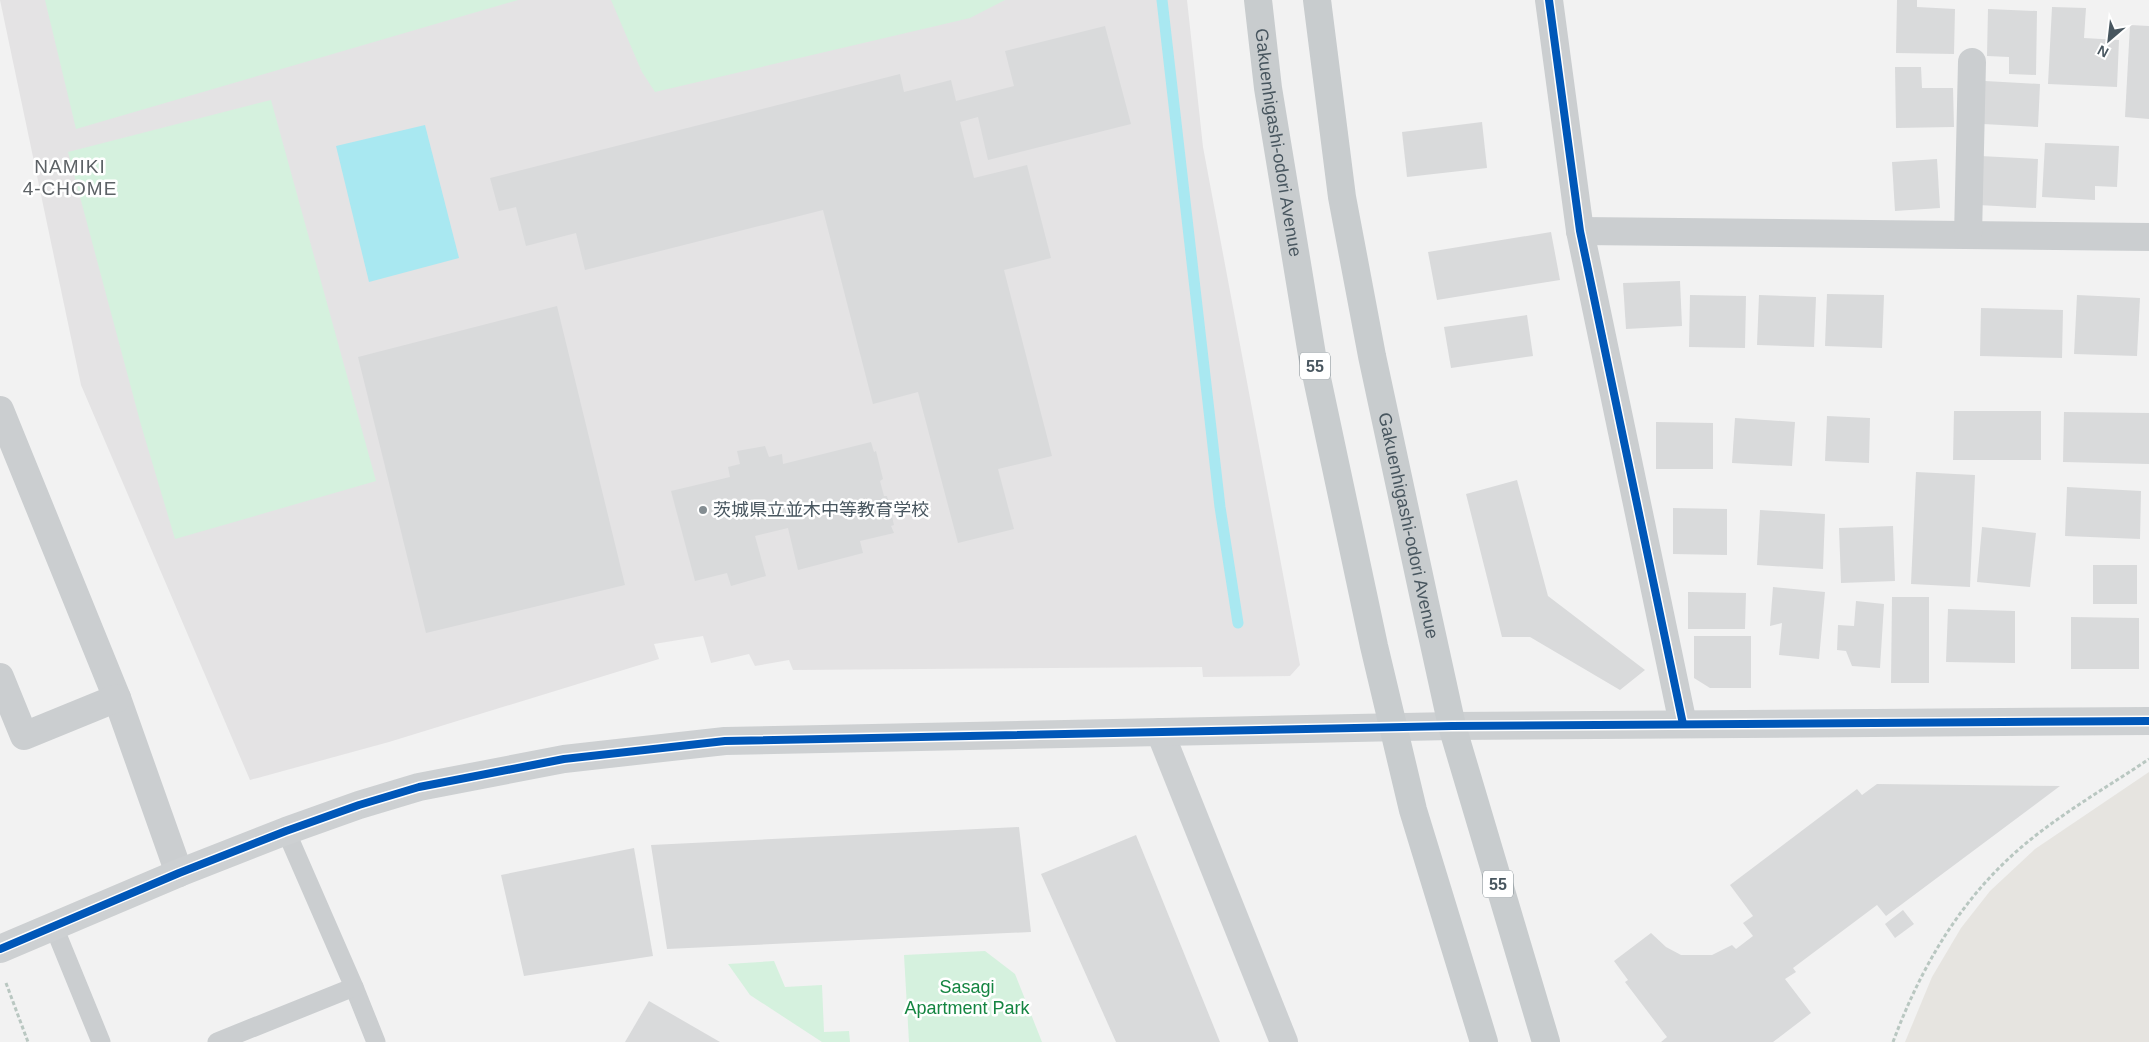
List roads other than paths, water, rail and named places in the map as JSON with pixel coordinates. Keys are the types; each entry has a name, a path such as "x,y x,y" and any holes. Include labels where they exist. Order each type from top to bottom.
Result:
{"main road":[{"name":"Gakuenhigashi-odori Avenue","path":"1258,0 1268,88 1312,355 1392,728 1414,810 1484,1042"},
{"name":"Gakuenhigashi-odori Avenue","path":"1316,0 1342,197 1372,356 1452,726 1546,1042"}],"street":[{"path":"1548,0 1580,231 1683,724"},
{"path":"1968,235 1972,62"},
{"path":"1580,231 2149,237"},
{"path":"0,410 118,698 179,873"},
{"path":"0,677 24,736 118,698"},
{"path":"2,961 54,927 179,873 359,805 419,787 564,759 725,741 1452,726 2149,721"},
{"path":"1160,732 1284,1042"}],"lane":[{"path":"286,831 376,1042"},
{"path":"54,927 101,1042"},
{"path":"216,1042 354,987"}],"water":[{"path":"425,125 459,258 369,282 336,146"}],"waterway":[{"path":"1162,0 1220,507 1238,623"}],"place":[{"name":"茨城県立並木中等教育学校","path":"703,510"}],"district":[{"name":"NAMIKI 4-CHOME","path":"70,177"}],"park label":[{"name":"Sasagi Apartment Park","path":"967,998"}]}
